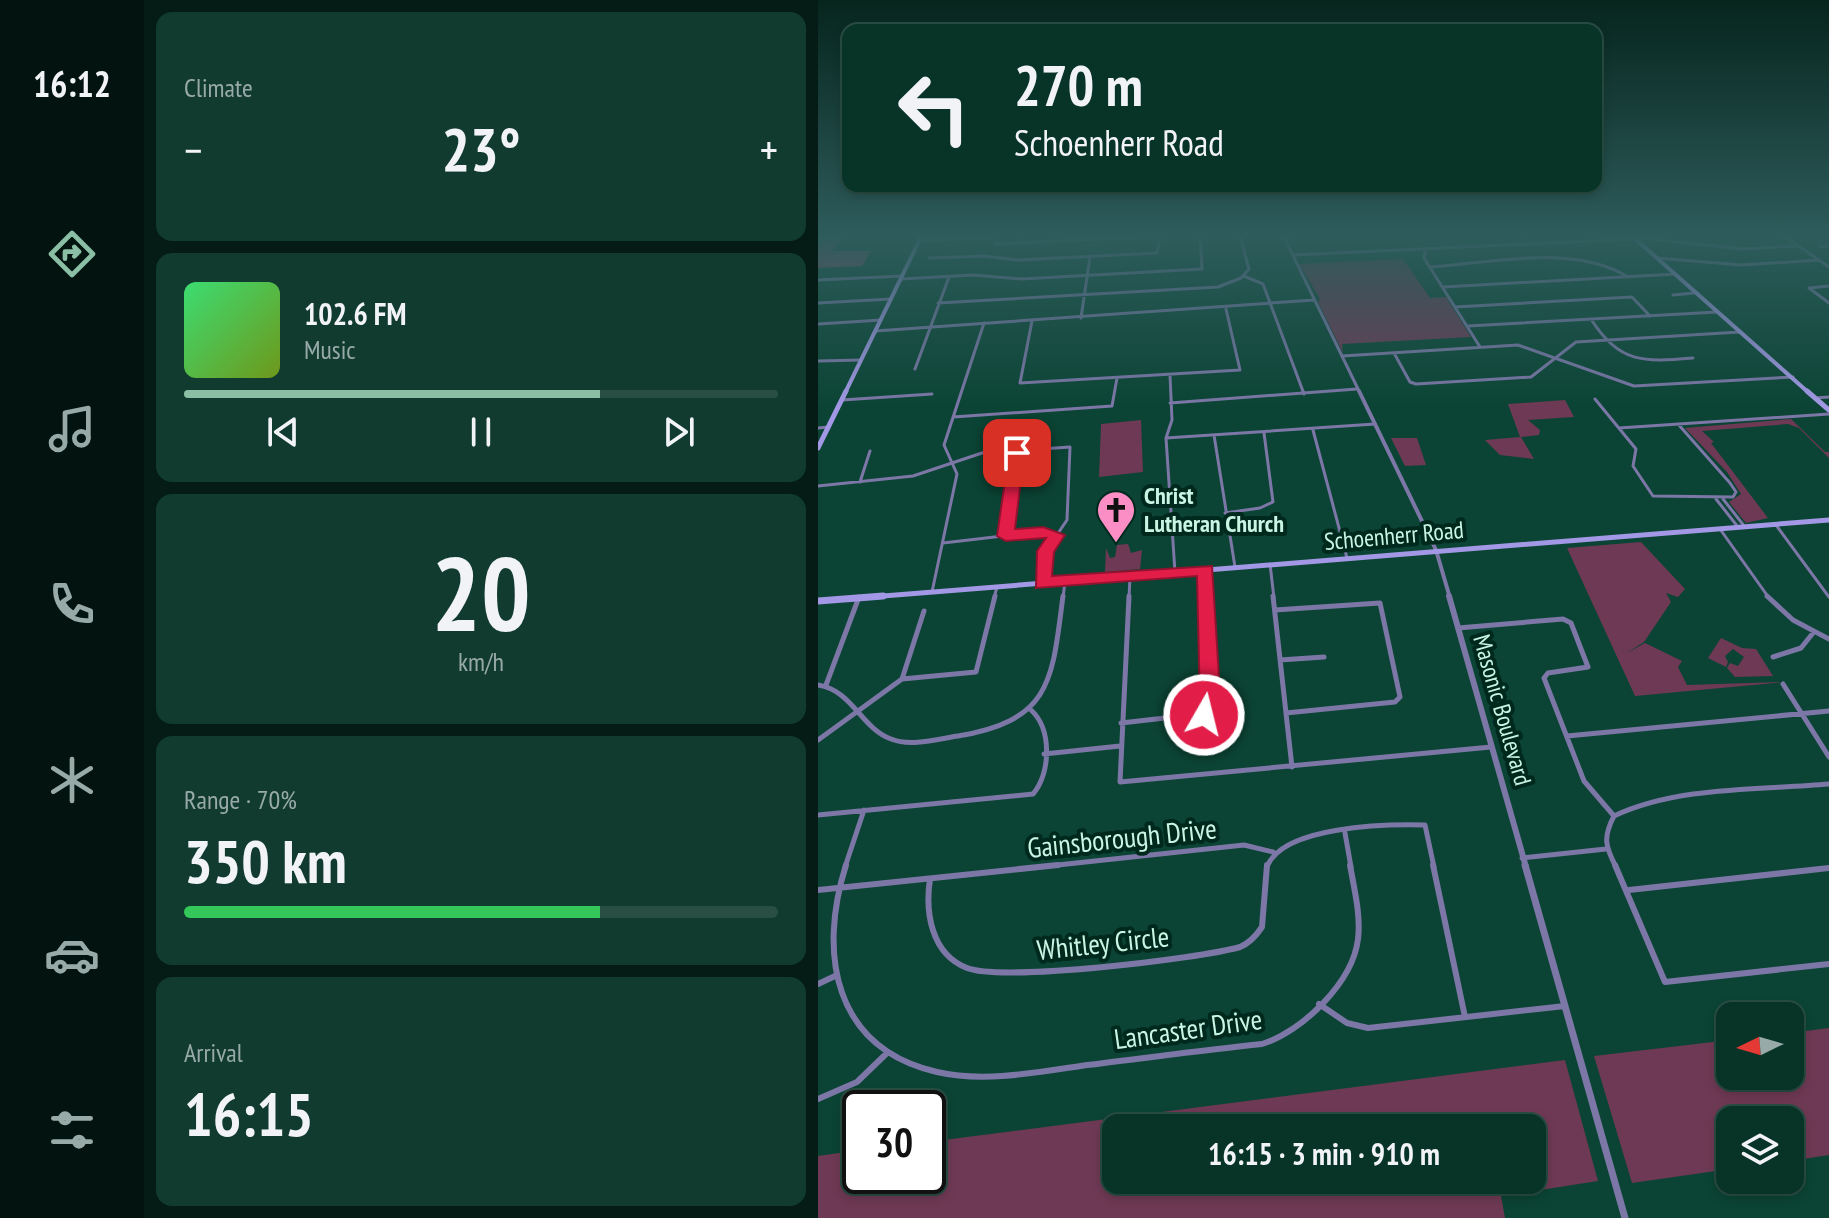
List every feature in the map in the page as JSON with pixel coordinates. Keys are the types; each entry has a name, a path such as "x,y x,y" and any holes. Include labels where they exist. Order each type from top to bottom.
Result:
{"main road":[{"path":"818,448 894,292"},
{"path":"1698,293 1829,412"},
{"name":"Schoenherr Road","path":"818,601 1829,520"}],"street":[{"path":"915,369 943,292"},
{"path":"1081,318 1085,292"},
{"path":"938,303 1141,292"},
{"path":"1265,292 1304,394"},
{"name":"Masonic Boulevard","path":"1310,292 1436,550 1625,1218"},
{"path":"1446,292 1480,347"},
{"path":"1673,295 1698,293"},
{"path":"1455,307 1632,297 1650,316"},
{"path":"818,303 891,299"},
{"path":"875,331 1226,309 1314,300"},
{"path":"1032,321 1019,383 1241,369 1226,309"},
{"path":"1468,326 1720,312"},
{"path":"1591,319 1614,349 1648,360 1693,358"},
{"path":"818,324 881,320"},
{"path":"932,592 957,474 954,463 944,449 984,323"},
{"path":"1394,353 1414,384 1531,377 1544,370 1553,356 1571,343 1742,332"},
{"path":"1342,356 1526,346 1641,387 1793,377"},
{"path":"818,361 862,358"},
{"path":"1170,375 1172,420 1166,438 1175,572"},
{"path":"953,417 1114,406 1117,378"},
{"path":"1170,403 1357,389"},
{"path":"842,400 932,394"},
{"path":"1815,398 1829,397"},
{"path":"1595,399 1638,453 1633,466 1653,496 1733,497 1736,492 1678,424"},
{"path":"1619,428 1829,412"},
{"path":"1166,438 1375,424"},
{"path":"818,428 829,427"},
{"path":"1313,430 1347,558"},
{"path":"1225,513 1264,508 1273,502 1264,433"},
{"path":"1214,435 1235,567"},
{"path":"818,486 913,476 982,453 1070,447 1067,520 1046,551 1042,583"},
{"path":"1006,536 1017,450"},
{"path":"860,482 870,451"},
{"path":"1716,499 1741,527"},
{"path":"1723,499 1741,527"},
{"path":"1775,525 1829,597"},
{"path":"1720,529 1771,603 1813,633 1829,639"},
{"path":"943,543 1043,532 1057,535"},
{"path":"1270,564 1292,767"},
{"path":"1121,723 1209,713 1206,570"},
{"path":"1130,576 1120,782 1491,747"},
{"path":"818,685 826,685 888,738 902,742 987,733 1013,723 1031,710 1050,682 1065,581"},
{"path":"818,740 902,679 976,672 997,587"},
{"path":"826,685 859,597"},
{"path":"1275,610 1380,603 1400,697 1395,702 1286,713"},
{"path":"902,679 924,611"},
{"path":"1458,628 1567,619 1588,666 1585,670 1544,675 1586,786 1614,816"},
{"path":"1773,657 1801,648 1813,633"},
{"path":"1280,660 1324,657"},
{"path":"1783,684 1829,757"},
{"path":"818,815 1035,793 1044,754 1046,727 1031,710"},
{"path":"1567,736 1829,711"},
{"path":"1044,754 1120,746"},
{"path":"1829,784 1628,807 1614,816 1605,833 1606,849 1627,890 1665,982 1829,964"},
{"path":"818,1099 842,1092 864,1078 887,1053 855,1020 835,976 832,930 864,810"},
{"path":"1273,852 1296,839 1425,825 1465,1017"},
{"name":"Lancaster Drive","path":"887,1053 910,1065 951,1075 1001,1076 1262,1044 1293,1031 1319,1004 1357,947 1345,833"},
{"name":"Gainsborough Drive","path":"818,890 1244,845 1273,852"},
{"path":"1522,858 1606,849"},
{"name":"Whitley Circle","path":"930,879 927,908 940,946 968,968 1009,974 1229,949 1249,943 1266,921 1266,869 1273,852"},
{"path":"1627,890 1829,868"},
{"path":"818,984 835,976"},
{"path":"1319,1004 1347,1023 1368,1028 1565,1006"}],"shaded area":[{"path":"1316,292 1426,292 1430,298 1446,297 1471,337 1342,344 1343,353 1318,302 1320,299"},
{"path":"1565,400 1574,417 1528,420 1540,430 1539,435 1521,437 1534,459 1500,455 1485,440 1520,437 1508,404"},
{"path":"1791,419 1825,452 1829,452 1829,458 1799,428 1788,424 1702,431 1714,442 1711,443 1768,518 1746,523 1729,502 1741,494 1727,472 1685,428"},
{"path":"1141,420 1143,472 1099,477 1101,424"},
{"path":"1391,438 1417,438 1426,465 1405,466"},
{"path":"1641,542 1685,589 1678,597 1666,593 1671,602 1644,642 1625,654 1645,643 1682,661 1678,667 1687,685 1784,682 1635,696 1567,548"},
{"path":"1128,544 1131,553 1142,550 1140,569 1105,572 1106,548 1110,558 1115,557 1117,545"},
{"path":"1721,638 1742,648 1756,649 1773,676 1735,677 1727,668 1730,663 1738,666 1744,657 1733,649 1725,656 1728,662 1726,667 1708,658"},
{"path":"1829,1028 1829,1155 1804,1159 1804,1106 1716,1106 1716,1171 1632,1183 1594,1056 1716,1042 1716,1090 1804,1090 1804,1031"},
{"path":"1565,1060 1598,1181 1546,1189 1546,1114 1146,1114"},
{"path":"1102,1120 1102,1194 1514,1194 1501,1196 1505,1218 818,1218 818,1156 842,1153 842,1194 946,1194 946,1140"}],"place":[{"name":"Christ Lutheran Church","path":"1116,544"}],"route":[{"path":"1017,453 1006,536 1043,532 1057,535 1046,551 1042,583 1206,570 1211,709 1204,715"}]}
